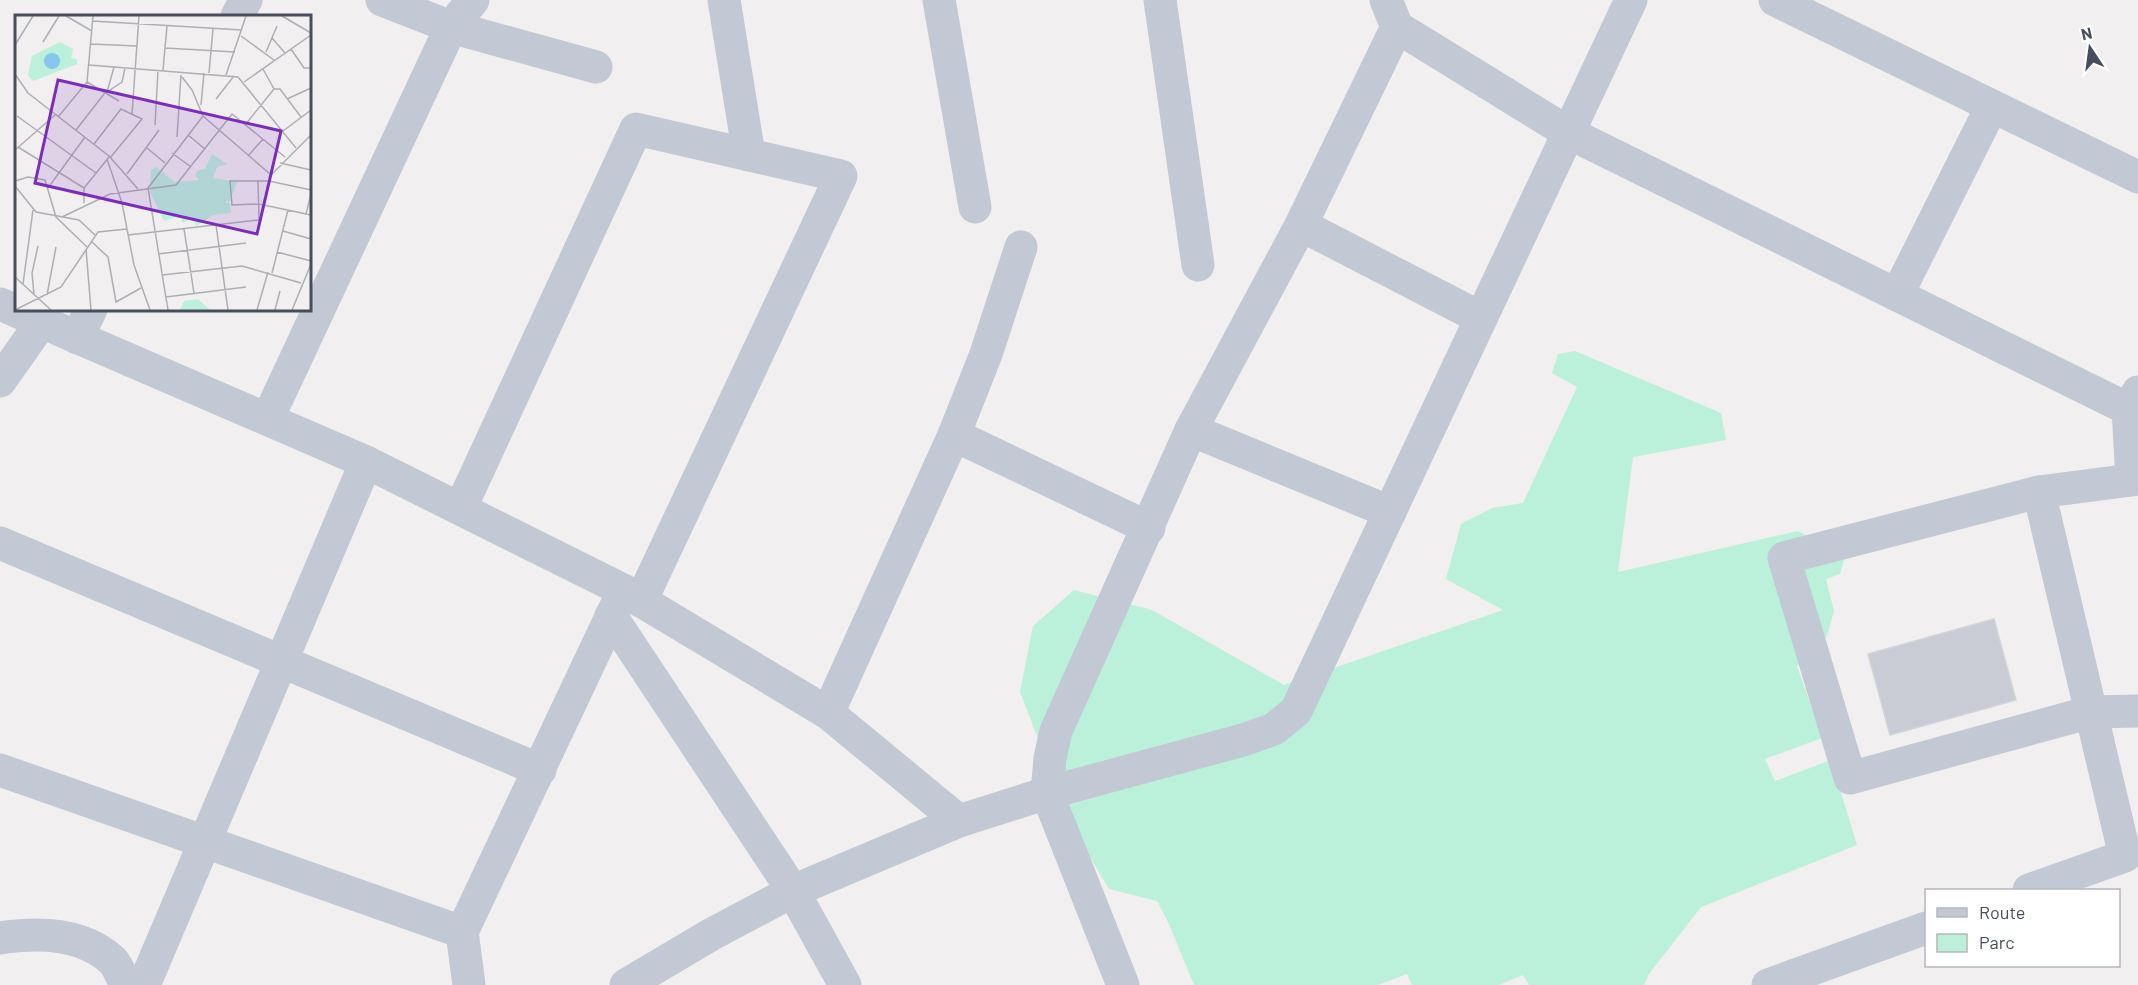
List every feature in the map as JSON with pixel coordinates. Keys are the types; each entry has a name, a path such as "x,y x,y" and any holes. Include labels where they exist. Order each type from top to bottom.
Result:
{"street":[{"path":"238,15 246,0"},
{"path":"382,0 451,27 596,67"},
{"path":"724,0 749,155"},
{"path":"939,0 975,207"},
{"path":"1160,0 1198,266"},
{"path":"626,985 712,934 794,891 959,821 1047,793 1243,740 1274,729 1296,711 1631,0"},
{"path":"268,418 451,27 471,1"},
{"path":"1794,4 1992,106 2136,170"},
{"path":"1123,985 1047,793 1050,758 1056,731 1191,430 1301,225 1392,13 1569,133 1897,295 2133,400 2135,479 2039,492 1784,558 1850,778 2091,712 2138,711"},
{"path":"1897,295 1992,106"},
{"path":"461,507 636,129 841,176 540,770 462,932 469,985"},
{"path":"1301,225 1481,318"},
{"path":"828,713 954,435 986,354 1021,247"},
{"path":"0,304 268,418 461,507 625,602 828,713 959,821"},
{"path":"77,338 91,310"},
{"path":"0,381 41,323"},
{"path":"1191,430 1390,512"},
{"path":"954,435 1149,528"},
{"path":"144,985 366,462"},
{"path":"2034,889 2125,856 2039,492"},
{"path":"0,543 540,770"},
{"path":"625,602 794,891 845,985"},
{"path":"0,770 462,932"},
{"path":"1768,985 1925,928"},
{"path":"0,938 22,934 60,936 87,945 113,961 126,985"}],"green space":[{"path":"1575,351 1721,413 1726,440 1633,457 1618,572 1798,531 1845,556 1840,574 1826,579 1834,611 1827,636 1797,666 1822,738 1765,759 1775,781 1831,760 1857,845 1701,907 1649,974 1644,985 1529,985 1523,975 1499,985 1412,985 1407,974 1378,985 1194,985 1157,901 1109,889 1074,830 1020,692 1033,626 1074,590 1152,610 1284,685 1503,610 1446,579 1461,524 1492,508 1523,503 1577,387 1552,373 1558,354"}],"building":[{"path":"1994,619 2016,700 1890,735 1868,654"}]}
